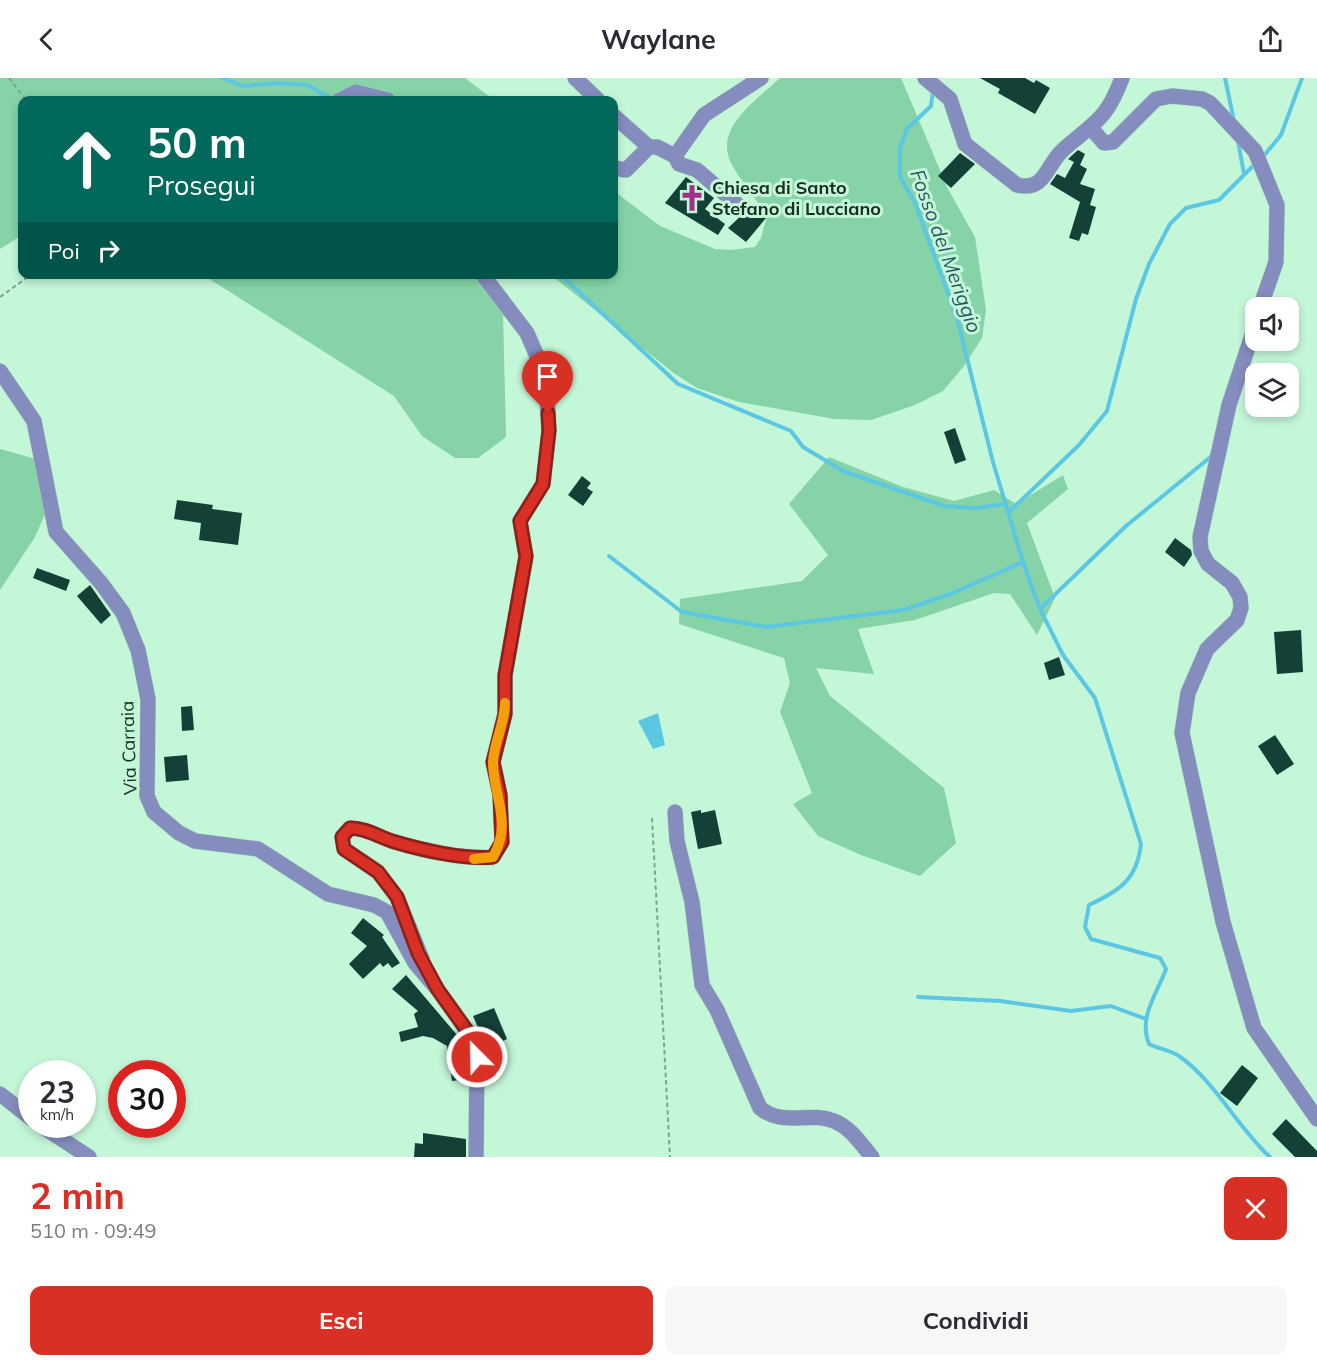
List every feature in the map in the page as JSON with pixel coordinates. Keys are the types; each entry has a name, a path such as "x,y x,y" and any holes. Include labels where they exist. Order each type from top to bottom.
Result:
{"street":[{"path":"575,78 594,96"},
{"path":"675,156 704,115 761,78"},
{"path":"925,78 950,99 965,144 1017,185 1028,188 1039,184 1062,150 1091,128 1112,104 1122,78"},
{"path":"348,96 356,92 372,96"},
{"path":"1091,128 1104,143 1113,142 1156,99 1172,96 1188,97 1210,104 1255,151 1277,205 1276,262 1264,297"},
{"path":"618,120 649,147 657,147 675,156 679,164 697,170 738,205"},
{"path":"618,169 626,170 649,147"},
{"path":"438,990 418,953 397,897 378,872 344,849 342,837 350,828 359,828 395,842 475,859 493,857 502,842 500,795 493,762 505,714 505,675 526,556 520,521 543,484 549,430 546,377 527,333 486,279"},
{"path":"1247,351 1229,405 1200,537 1202,551 1208,564 1232,583 1240,597 1241,608 1238,620 1206,649 1188,693 1182,733 1223,922 1254,1029 1317,1119"},
{"name":"Via Carraia","path":"0,371 34,421 56,532 101,583 123,613 138,650 148,699 147,796 154,812 179,833 195,841 258,849 328,894 374,904 387,912 414,963 438,990 473,1039 477,1057 476,1157"},
{"path":"675,812 677,841 692,902 702,985 717,1010 760,1108 770,1116 834,1121 848,1129 872,1157"},
{"path":"0,1094 18,1108"},
{"path":"60,1138 89,1157"}],"path":[{"path":"9,78 23,96"},
{"path":"0,297 25,279"},
{"path":"652,818 670,1157"}],"green space":[{"path":"0,78 465,78 489,96 18,96 18,238 0,249"},
{"path":"780,78 901,78 948,189 975,237 986,310 982,338 964,366 943,391 915,405 871,420 834,419 739,402 697,388 675,374 556,279 618,279 618,194 660,226 715,249 755,247 761,238 767,216 740,178 727,152 732,127 749,105"},
{"path":"209,279 479,279 503,314 506,437 478,458 455,458 422,436 394,396"},
{"path":"0,449 36,459 46,512 35,537 0,590"},
{"path":"829,457 903,487 954,501 994,490 1016,504 1063,475 1068,489 1027,523 1055,598 1037,635 1010,594 994,593 915,620 858,629 874,674 816,668 830,696 944,788 956,843 920,876 861,855 818,836 793,804 812,793 780,712 790,683 784,658 679,624 680,599 802,581 828,555 789,504"}],"water":[{"path":"658,713 665,745 653,749 638,721"}],"building":[{"path":"980,78 1025,78 1034,83 1036,80 1050,88 1035,114 998,93 1000,89"},
{"path":"1078,150 1085,154 1080,165 1087,169 1080,184 1095,189 1090,205 1096,207 1088,235 1082,233 1079,241 1069,238 1080,202 1050,184 1057,174 1065,178 1074,162 1068,159"},
{"path":"960,153 975,164 951,188 938,176"},
{"path":"686,177 714,198 705,209 725,224 718,235 665,203"},
{"path":"749,203 766,218 746,242 728,228 746,211"},
{"path":"955,428 966,460 955,464 944,432"},
{"path":"582,476 591,483 587,488 593,492 583,506 568,495"},
{"path":"177,500 213,505 212,509 242,513 238,545 199,540 201,523 174,519"},
{"path":"1175,538 1191,550 1192,555 1184,567 1165,552"},
{"path":"37,568 70,580 66,591 33,578"},
{"path":"90,585 111,615 101,624 77,596"},
{"path":"1301,630 1303,672 1277,674 1274,632"},
{"path":"1059,657 1065,675 1049,680 1044,663"},
{"path":"192,706 194,730 182,731 181,707"},
{"path":"1275,735 1294,764 1277,775 1258,746"},
{"path":"187,755 189,780 166,782 164,757"},
{"path":"701,810 701,813 715,810 722,844 698,849 691,812"},
{"path":"363,918 384,935 382,937 400,963 392,968 388,963 383,967 380,963 363,979 349,964 367,946 351,933"},
{"path":"406,975 463,1042 467,1079 452,1081 447,1046 433,1038 423,1036 401,1042 399,1032 418,1027 414,1014 418,1011 392,989"},
{"path":"494,1008 507,1039 487,1048 473,1016"},
{"path":"1242,1065 1258,1078 1237,1106 1220,1093"},
{"path":"1286,1119 1317,1151 1317,1157 1295,1157 1272,1134"},
{"path":"423,1133 466,1139 466,1157 414,1157 415,1143 423,1144"}],"waterway":[{"path":"222,78 243,86 278,83 308,85 326,96"},
{"path":"1225,78 1234,121"},
{"path":"1262,158 1281,135 1302,78"},
{"name":"Fosso del Meriggio","path":"933,91 931,106 907,129 900,148 900,177 915,203 957,318 993,462 1023,562 1040,609 1063,655 1095,698 1141,844 1131,875 1118,889 1089,905 1085,927 1091,939 1160,958 1166,969 1147,1015 1146,1034 1149,1044 1176,1054 1192,1067 1270,1157"},
{"path":"1238,141 1244,174"},
{"path":"1009,512 1079,445 1107,411 1136,299 1149,264 1170,224 1186,208 1219,200 1256,163"},
{"path":"565,279 678,384 791,431 803,447 843,471 944,506 975,508 1006,504"},
{"path":"1040,609 1126,526 1213,455"},
{"path":"609,556 682,612 766,627 904,610 953,593 1023,562"},
{"path":"918,997 1000,1001 1071,1011 1111,1006 1146,1019"}],"slow traffic":[{"path":"474,859 493,857 502,842 500,795 493,762 505,714 505,703"}],"place":[{"name":"Chiesa di Santo Stefano di Lucciano","path":"692,198"}],"route":[{"path":"477,1057 473,1039 438,990 432,974 418,953 397,897 378,872 344,849 342,837 350,828 359,828 395,842 475,859 493,857 502,842 500,795 493,762 505,714 505,675 519,609 526,556 520,521 543,484 549,430 548,413"}]}
